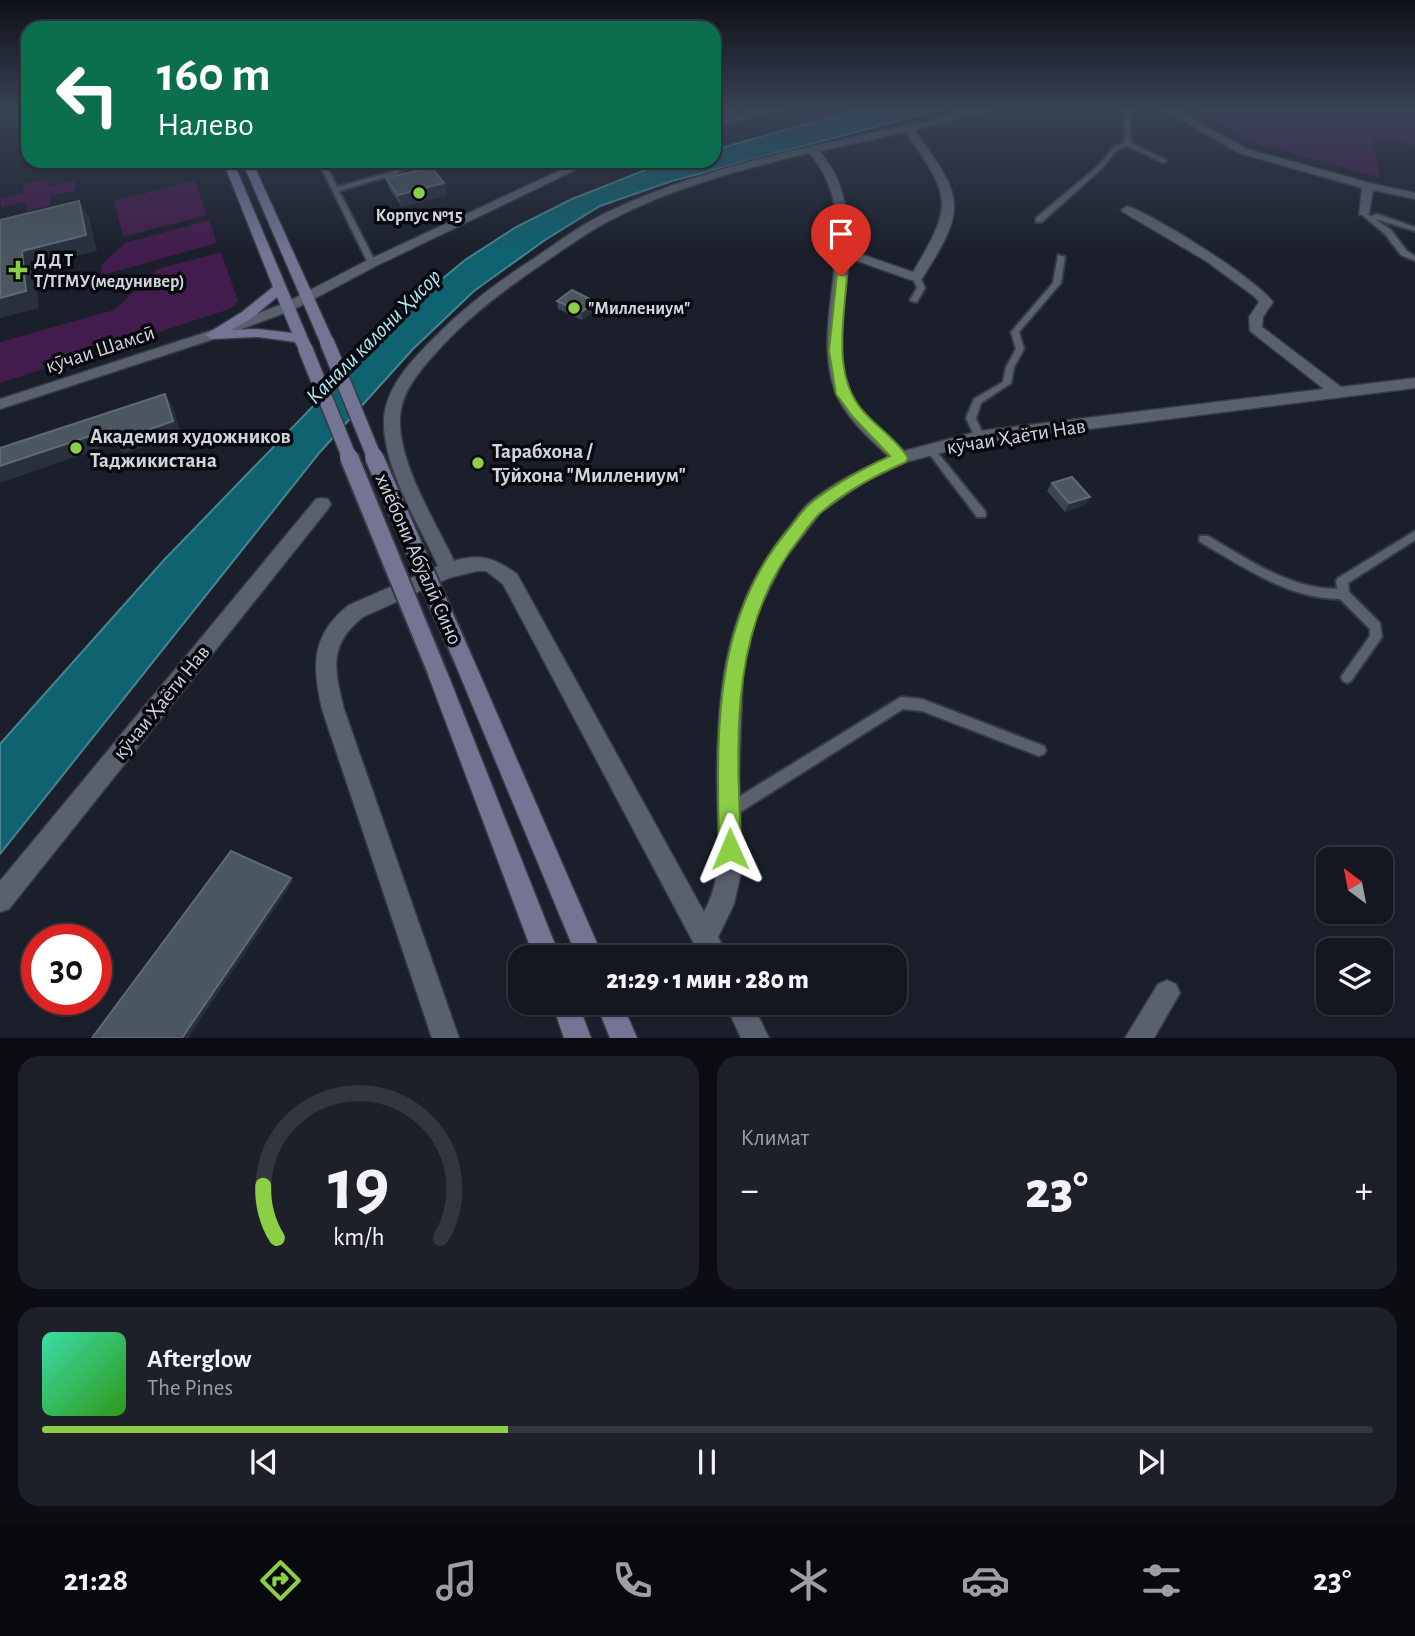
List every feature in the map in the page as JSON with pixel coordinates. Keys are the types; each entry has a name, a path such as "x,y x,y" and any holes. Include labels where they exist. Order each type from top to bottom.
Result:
{"main road":[{"name":"хиёбони Абӯалӣ Сино","path":"232,168 437,672 542,945"},
{"name":"хиёбони Абӯалӣ Сино","path":"250,168 309,298 381,474 585,945"},
{"path":"212,335 247,315 280,288"},
{"path":"212,335 258,333 302,343"},
{"path":"569,1015 578,1038"},
{"path":"614,1015 624,1038"}],"street":[{"path":"449,570 396,450 392,435 392,413 398,393 426,355 457,321 494,290 616,212 699,181 785,158"},
{"path":"819,158 832,175 839,197 843,231 835,351 843,394 858,414 901,458"},
{"path":"842,252 916,277 938,239 950,202 946,186 928,158"},
{"path":"1270,158 1368,186 1415,196"},
{"name":"кӯчаи Шамсӣ","path":"0,404 212,335 288,307 372,263 574,168"},
{"path":"1363,213 1368,186"},
{"path":"1127,211 1210,258 1260,294 1266,302 1256,317 1255,328 1336,391"},
{"name":"кӯчаи Ҳаёти Нав","path":"710,945 714,922 728,885 730,868 733,670 747,613 761,583 777,555 816,508 858,478 901,458 979,437 1415,383"},
{"name":"кӯчаи Ҳаёти Нав","path":"0,900 322,504"},
{"path":"446,1038 333,709 325,676 331,637 343,619 449,570 470,563 486,563 510,579 709,945"},
{"path":"1138,1038 1167,993"},
{"path":"744,1015 756,1038"}],"lane":[{"path":"1039,220 1107,158"},
{"path":"1159,158 1164,161"},
{"path":"325,168 372,263"},
{"path":"337,189 394,173 402,168"},
{"path":"1363,213 1415,229"},
{"path":"1363,213 1388,232 1404,253 1415,259"},
{"path":"979,437 971,418 976,401 1007,383 1010,367 1020,349 1015,332 1057,283 1061,257"},
{"path":"914,300 921,288 916,277"},
{"path":"930,449 981,514"},
{"path":"1348,677 1376,637 1376,627 1343,594 1342,581 1415,535"},
{"path":"1204,540 1297,589 1323,596 1343,594"},
{"path":"729,811 901,703 922,705 1039,750"}],"shaded area":[{"path":"1310,158 1377,158 1380,178"},
{"path":"47,179 49,187 74,181 76,190 50,196 51,205 27,211 25,202 1,208 0,198 24,193 23,184"},
{"path":"195,181 207,215 123,237 114,201"},
{"path":"209,220 217,243 103,275 101,265 125,243"},
{"path":"221,252 238,301 230,309 0,383 0,342 114,310 158,269"}],"water":[{"path":"721,158 757,158 721,168"},
{"path":"650,168 721,168 672,181 600,206 545,240 474,291 413,349 320,452 0,854 0,744 164,560 413,303 465,260 516,227 572,199"}],"building":[{"path":"432,168 444,183 398,195 386,178"},
{"path":"79,201 86,235 22,251 26,291 0,298 0,220"},
{"path":"572,290 596,302 581,312 557,301"},
{"path":"165,394 173,421 113,442 111,429 0,466 0,448"},
{"path":"1072,477 1090,497 1069,503 1052,483"},
{"path":"231,851 291,878 182,1038 92,1038 109,1015 112,1015 112,1011"}],"place":[{"name":"Корпус №15","path":"419,193"},
{"name":"Д Д Т Т/ТГМУ(медунивер)","path":"18,270"},
{"name":"\"Миллениум\"","path":"574,308"},
{"name":"Академия художников Таджикистана","path":"76,448"},
{"name":"Тарабхона / Тӯйхона \"Миллениум\"","path":"478,463"}],"route":[{"path":"730,849 728,777 733,670 747,613 777,555 795,530 816,508 858,478 901,458 858,414 843,394 835,351 841,276"}],"water label":[{"name":"Канали калони Ҳисор","path":"373,336"}]}
